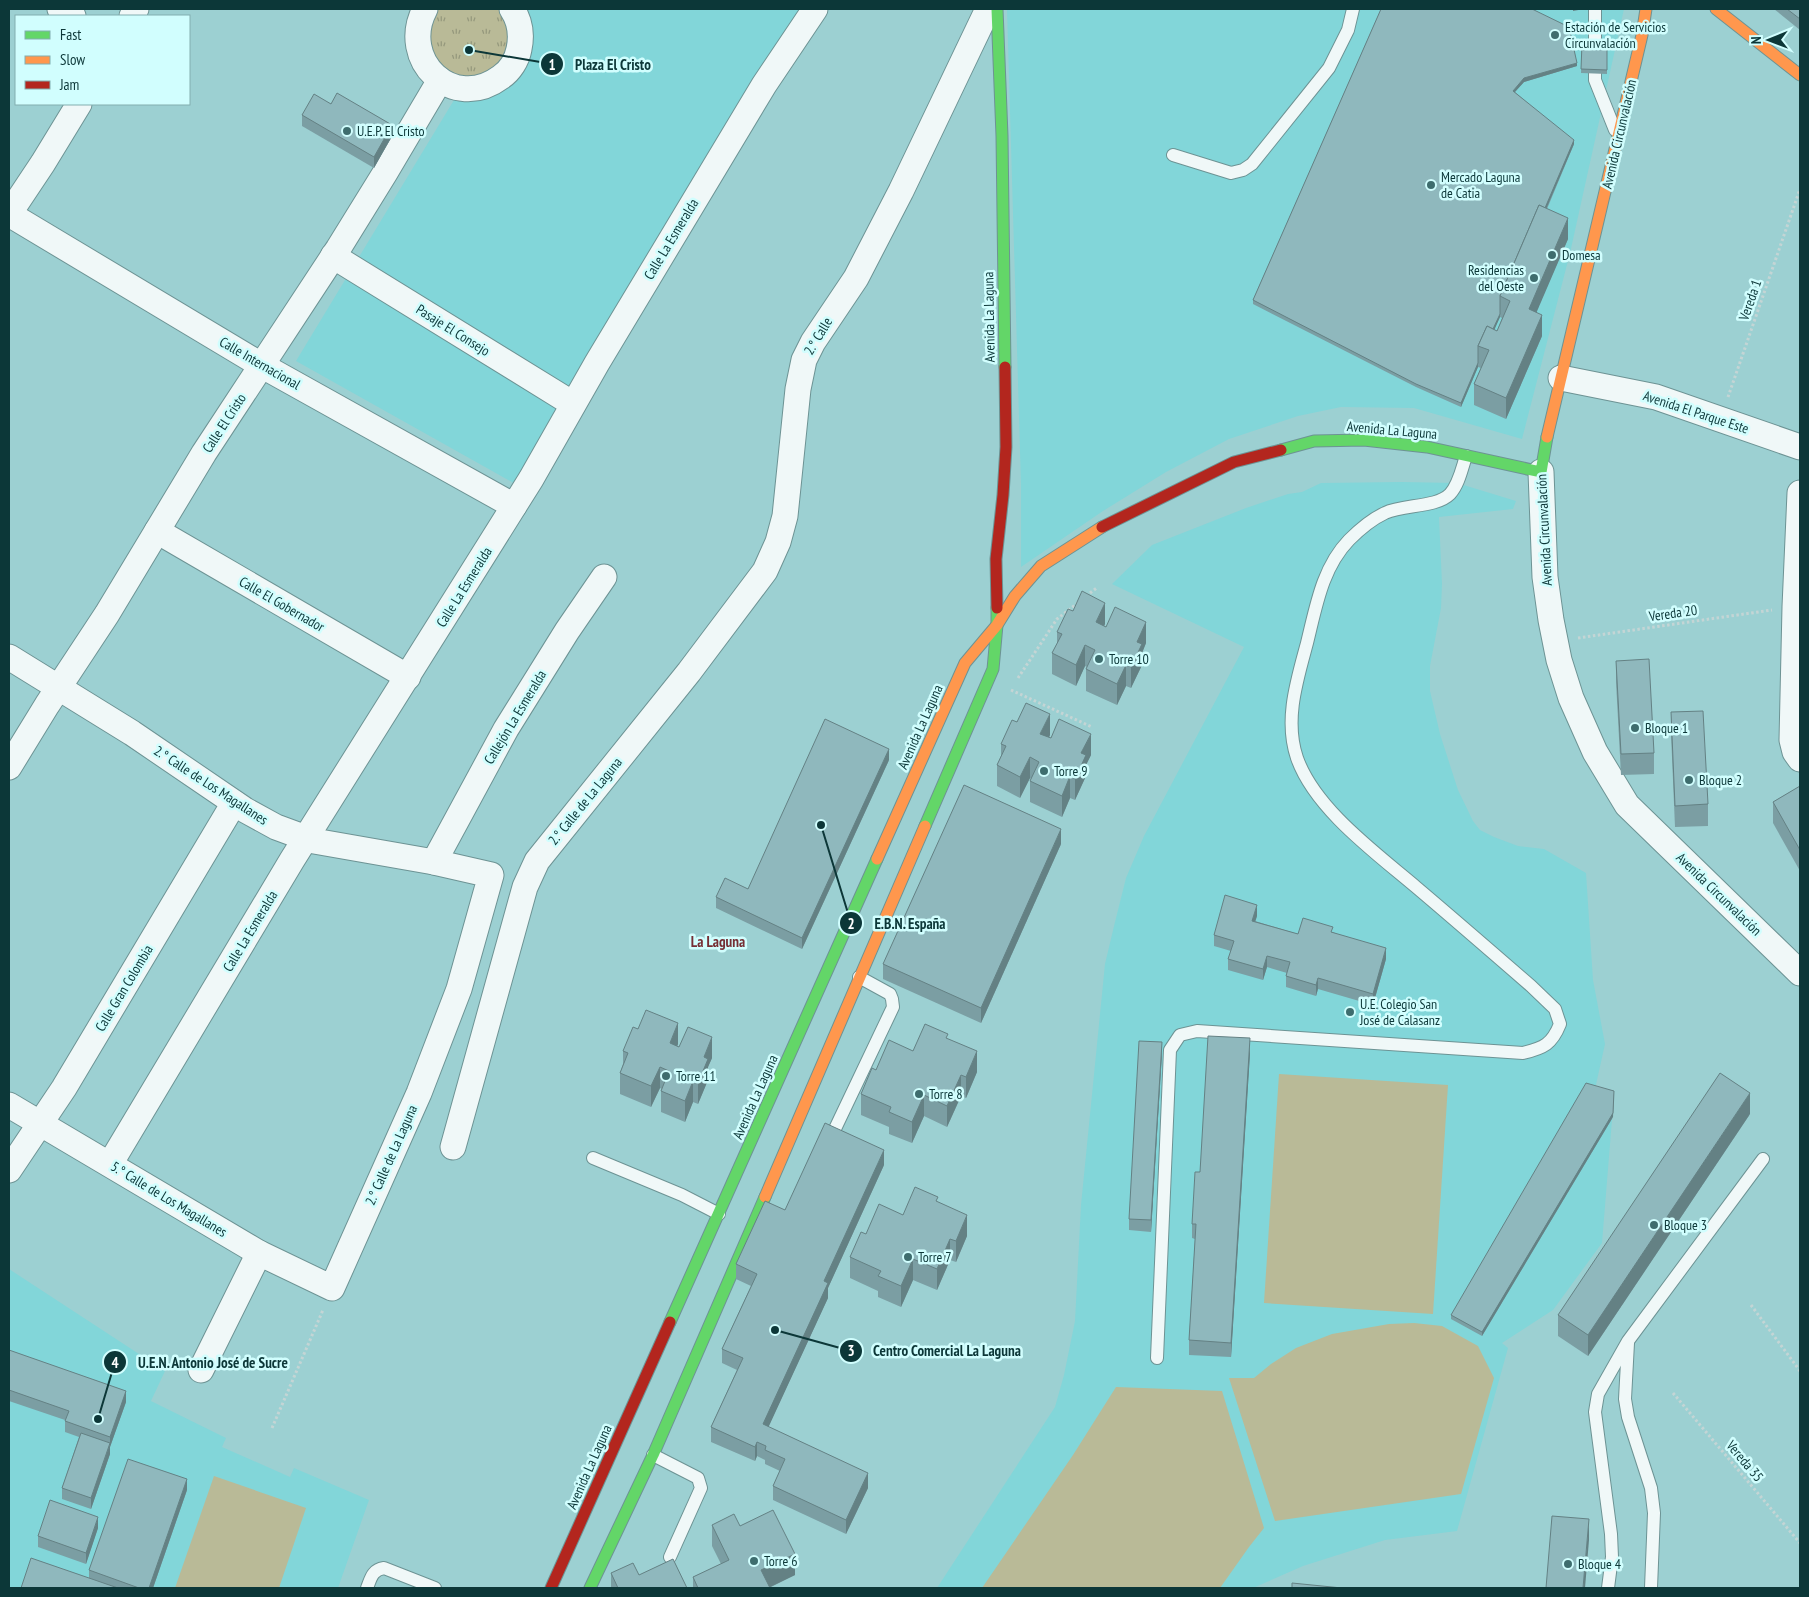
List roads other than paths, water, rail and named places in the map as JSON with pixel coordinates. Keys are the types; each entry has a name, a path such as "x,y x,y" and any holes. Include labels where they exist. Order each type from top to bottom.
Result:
{"street":[{"path":"425,9 419,22 417,36 424,62 431,73 440,80 454,87 468,89 481,88 494,82 505,74 516,58 521,38 520,24 512,9"},
{"name":"Calle La Esmeralda","path":"110,1164 306,839 514,506 764,85 815,9"},
{"name":"2.° Calle","path":"689,672 765,571 778,542 785,516 798,389 804,360 812,342 856,278 905,183 988,9"},
{"name":"Avenida La Laguna","path":"590,1588 653,1455 993,669 997,625 996,559 1006,447 1002,136 997,9"},
{"name":"Avenida Circunvalación","path":"1646,9 1642,35 1543,452 1541,472 1545,577 1555,642 1571,698 1595,752 1627,805 1800,973"},
{"path":"1716,9 1800,74"},
{"name":"Calle El Cristo","path":"9,766 107,614 204,453 386,172 440,80"},
{"path":"9,214 78,105"},
{"name":"Calle Internacional","path":"9,214 261,365 514,506"},
{"name":"Pasaje El Consejo","path":"333,256 573,404"},
{"name":"Avenida El Parque Este","path":"1560,378 1656,397 1800,447"},
{"name":"Avenida La Laguna","path":"551,1588 965,664 997,625 1015,596 1041,566 1095,530 1234,462 1314,441 1364,440 1427,447 1541,472"},
{"path":"1800,493 1792,740 1800,758"},
{"name":"Calle El Gobernador","path":"157,531 408,677"},
{"name":"Callejón La Esmeralda","path":"434,862 506,729 566,630 604,577"},
{"name":"2.° Calle de Los Magallanes","path":"9,657 132,734 234,803 276,827 306,839 434,862 491,875"},
{"name":"2.° Calle de La Laguna","path":"453,1147 525,887 537,861 689,672"},
{"name":"Calle Gran Colombia","path":"9,1170 64,1088 234,803"},
{"name":"2.° Calle de La Laguna","path":"332,1288 419,1093 459,989 491,875"},
{"name":"5.° Calle de Los Magallanes","path":"9,1105 259,1253 332,1288"},
{"path":"201,1370 259,1253"}],"lane":[{"path":"1173,155 1232,173 1243,170 1252,164 1329,68 1348,30 1353,9"},
{"path":"1595,9 1595,80 1618,137"},
{"path":"1157,1358 1170,1050 1180,1035 1196,1031 1523,1053 1540,1048 1555,1037 1560,1024 1555,1009 1531,986 1340,822 1308,780 1296,758 1292,729 1293,698 1321,588 1334,557 1366,524 1386,512 1439,501 1449,494 1457,483 1466,456"},
{"path":"834,1131 893,1007 890,994 859,977"},
{"path":"593,1158 682,1195 719,1214"},
{"path":"1608,1588 1612,1557 1611,1534 1595,1412 1598,1394 1628,1340 1763,1159"},
{"path":"1628,1340 1625,1399 1628,1417 1651,1488 1654,1513 1651,1588"},
{"path":"653,1455 698,1478 701,1482 701,1488 670,1557"},
{"path":"367,1588 373,1572 384,1568 435,1588"}],"place":[{"name":"Estación de Servicios Circunvalación","path":"1555,35"},
{"name":"Plaza El Cristo","path":"469,50"},
{"name":"U.E.P. El Cristo","path":"347,131"},
{"name":"Mercado Laguna de Catia","path":"1431,185"},
{"name":"Domesa","path":"1552,255"},
{"name":"Residencias del Oeste","path":"1534,278"},
{"name":"Torre 10","path":"1099,659"},
{"name":"Bloque 1","path":"1635,728"},
{"name":"Torre 9","path":"1044,771"},
{"name":"Bloque 2","path":"1689,780"},
{"name":"E.B.N. España","path":"821,825"},
{"name":"U.E. Colegio San José de Calasanz","path":"1350,1012"},
{"name":"Torre 11","path":"666,1076"},
{"name":"Torre 8","path":"919,1094"},
{"name":"Bloque 3","path":"1654,1225"},
{"name":"Torre 7","path":"908,1257"},
{"name":"Centro Comercial La Laguna","path":"775,1330"},
{"name":"U.E.N. Antonio José de Sucre","path":"98,1419"},
{"name":"Torre 6","path":"754,1561"},
{"name":"Bloque 4","path":"1568,1564"}],"district":[{"name":"La Laguna","path":"718,942"}]}
